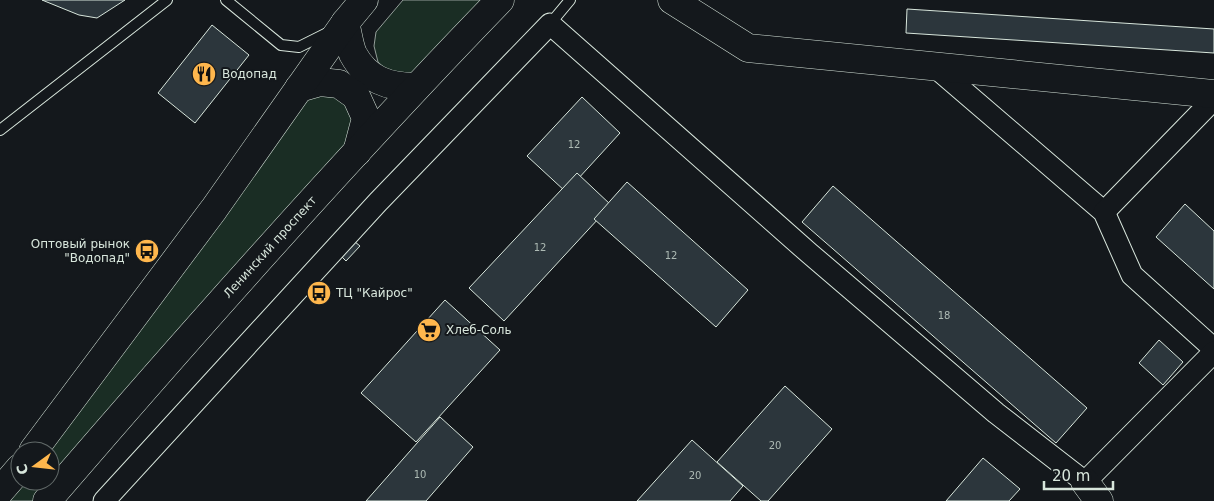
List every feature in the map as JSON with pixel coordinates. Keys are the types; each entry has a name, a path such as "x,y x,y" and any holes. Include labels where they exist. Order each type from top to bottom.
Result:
{"main road":[{"path":"40,441 214,209 345,23 364,0"},
{"name":"Ленинский проспект","path":"47,501 205,318 416,87 500,0"},
{"path":"672,0 748,48 1214,94"},
{"path":"345,23 353,54 373,78 396,87 416,87"},
{"path":"299,88 320,82 340,84 356,96 366,118 357,152"},
{"path":"0,491 10,480"}],"street":[{"path":"104,501 371,209 550,24 809,253 996,413 1092,491 1214,350 1132,275 1104,212 934,66"},
{"path":"1104,212 1214,99"}],"lane":[{"path":"0,130 167,0"},
{"path":"226,0 281,45 299,47 345,23"},
{"path":"550,24 570,0"}],"green space":[{"path":"403,0 492,0 427,75 389,72 378,62 374,46 376,32"},
{"path":"309,94 342,97 357,124 349,143 60,477 60,441 57,441"},
{"path":"10,491 48,491 39,501 0,501"}],"building":[{"path":"42,0 125,0 97,18 79,15"},
{"path":"907,9 1214,29 1214,53 906,33"},
{"name":"Водопад","path":"212,25 249,55 195,123 158,93"},
{"path":"582,97 620,133 566,192 527,156"},
{"path":"577,173 611,205 504,321 469,288"},
{"path":"627,182 748,290 716,327 594,219"},
{"path":"833,186 1087,408 1056,443 802,222"},
{"path":"1185,204 1214,231 1214,289 1156,237"},
{"path":"349,237 360,246 346,261 336,251"},
{"path":"445,300 500,350 416,442 361,393"},
{"path":"1159,340 1183,362 1163,385 1139,363"},
{"path":"785,386 832,429 768,501 761,501 717,462"},
{"path":"440,417 473,447 426,501 366,501"},
{"path":"692,440 743,486 730,501 637,501"},
{"path":"983,458 1020,489 1009,501 946,501"}],"place":[{"name":"Водопад","path":"204,74"},
{"name":"Оптовый рынок \"Водопад\"","path":"147,251"},
{"name":"ТЦ \"Кайрос\"","path":"319,293"},
{"name":"Хлеб-Соль","path":"429,330"}]}
